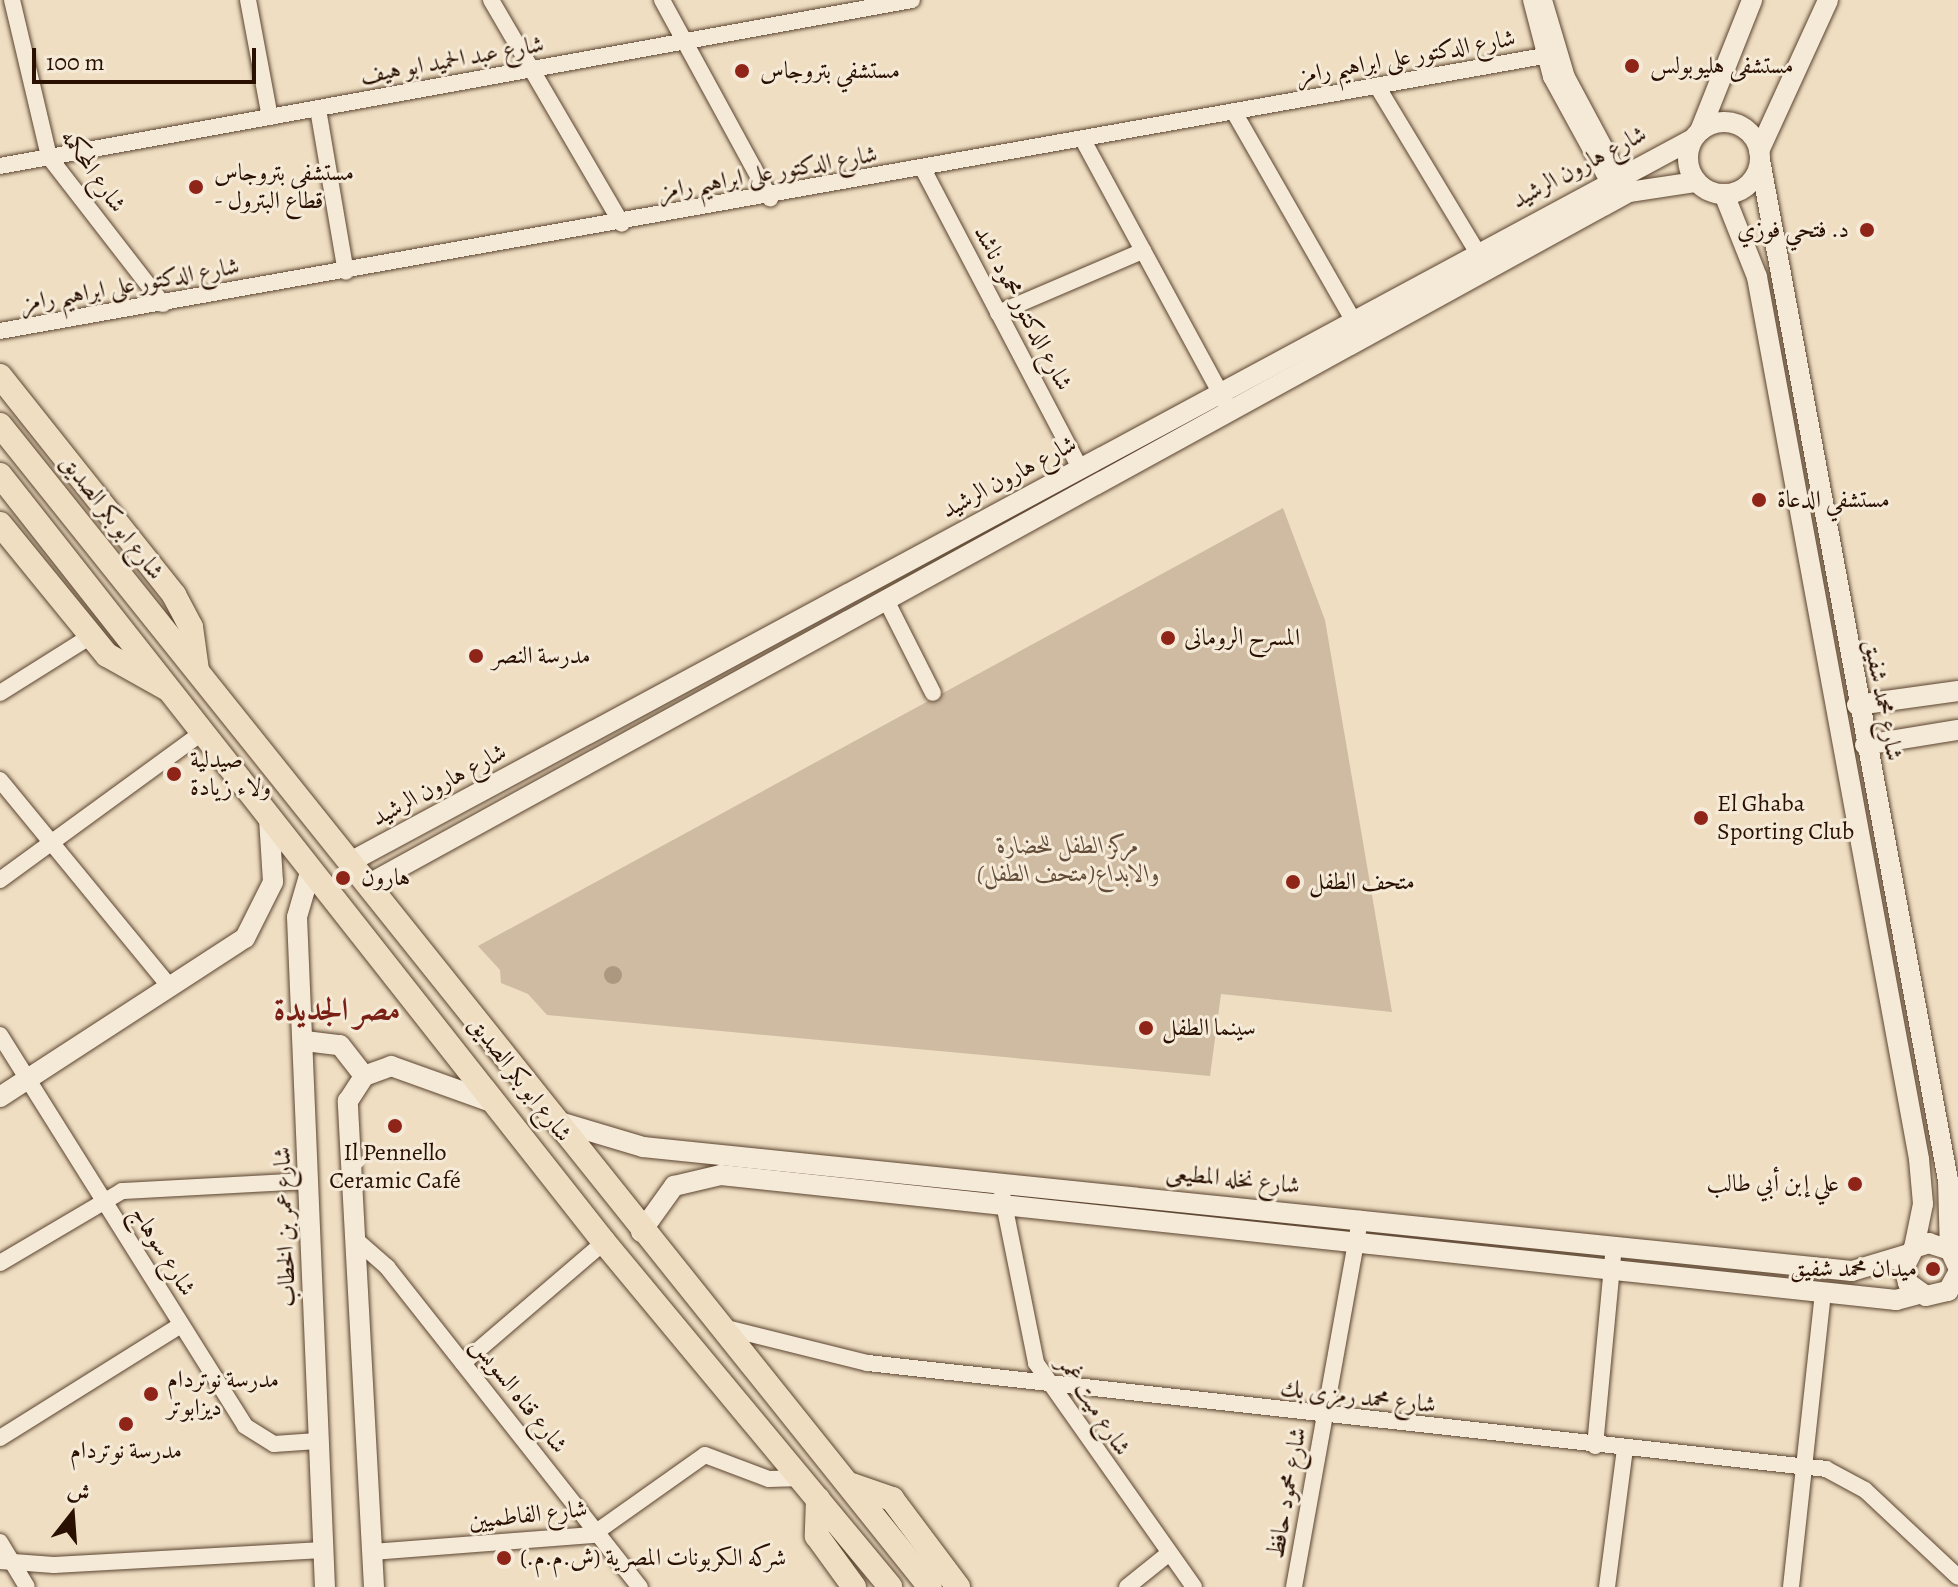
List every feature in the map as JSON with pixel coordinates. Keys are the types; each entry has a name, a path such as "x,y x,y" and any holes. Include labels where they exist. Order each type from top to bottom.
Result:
{"main road":[{"name":"شارع ابو بكر الصديق","path":"0,376 174,595 191,627 197,670"},
{"name":"شارع ابو بكر الصديق","path":"0,425 369,884 641,1232 930,1587"},
{"name":"شارع ابو بكر الصديق","path":"0,475 604,1242 884,1580"},
{"name":"شارع ابو بكر الصديق","path":"0,524 91,636 125,670 169,689"},
{"path":"849,1484 892,1499 958,1587"},
{"path":"818,1499 817,1536 854,1587"}],"street":[{"name":"شارع المحكمه","path":"12,0 49,157 163,304"},
{"path":"248,0 270,117"},
{"path":"491,0 529,71 622,224"},
{"path":"662,0 770,198"},
{"name":"شارع عبد الحميد ابو هيف","path":"0,166 912,0"},
{"path":"1531,0 1544,56 1618,186"},
{"path":"1544,0 1567,77 1618,186"},
{"path":"1752,0 1688,161 1696,182 1724,194 1749,184 1828,0"},
{"name":"شارع الدكتور على ابراهيم رامز","path":"0,331 770,198 1544,56"},
{"path":"1377,86 1477,252"},
{"path":"318,109 346,272"},
{"path":"1234,112 1353,320"},
{"path":"1697,135 1731,123 1759,155"},
{"name":"شارع هارون الرشيد","path":"369,884 1231,414 1618,186 1697,135"},
{"path":"1083,140 1231,414"},
{"name":"شارع محمد شفيق","path":"1759,155 1952,1218 1955,1263"},
{"name":"شارع الدكتور محمود ناشد","path":"923,169 1080,468"},
{"name":"شارع هارون الرشيد","path":"350,862 1477,252 1618,186 1696,182"},
{"name":"شارع محمد شفيق","path":"1724,194 1757,277 1919,1159 1921,1219 1912,1251"},
{"path":"998,313 1143,251"},
{"path":"874,579 933,693"},
{"path":"0,693 91,636"},
{"path":"1857,705 1958,691"},
{"path":"1865,745 1958,730"},
{"path":"0,880 54,845 203,732"},
{"path":"0,780 171,988"},
{"path":"0,1097 236,947 259,919 275,862 268,815"},
{"name":"شارع عمر بن الخطاب","path":"311,869 297,905 305,1041 317,1441 325,1587"},
{"name":"شارع سوهاج","path":"0,1035 249,1432 274,1444 317,1441"},
{"path":"305,1041 340,1045 364,1076"},
{"path":"374,1587 347,1109 364,1076 398,1066 497,1104"},
{"name":"شارع نخله المطيعى","path":"552,1119 643,1147 1002,1180 1852,1271 1912,1251"},
{"name":"شارع نخله المطيعى","path":"641,1232 667,1191 712,1174 1823,1293 1896,1300 1926,1295"},
{"name":"شارع ميت غمر","path":"1002,1180 1002,1205 1028,1340 1047,1385 1167,1555 1194,1587"},
{"path":"0,1263 103,1199 143,1187 309,1181"},
{"path":"1921,1219 1936,1224 1952,1218"},
{"name":"شارع محمود حافظ","path":"1294,1587 1360,1219"},
{"name":"شارع قناه السويس","path":"355,1239 379,1257 640,1587"},
{"path":"463,1363 604,1242"},
{"path":"1926,1295 1948,1291 1955,1263 1936,1243 1912,1251 1905,1276 1926,1295 1958,1309"},
{"path":"1595,1446 1614,1246"},
{"path":"1791,1587 1823,1293"},
{"path":"0,1438 181,1325"},
{"name":"شارع محمد رمزى بك","path":"719,1326 856,1361 1325,1419 1805,1466 1865,1490 1958,1577"},
{"path":"1607,1587 1625,1449"},
{"name":"شارع الفاطميين","path":"372,1552 598,1533 705,1455 769,1479 801,1478"},
{"path":"0,1542 6,1561 27,1587"},
{"path":"6,1561 54,1565 323,1550"},
{"path":"1127,1587 1167,1555"}],"green space":[{"name":"مركز الطفل للحضارة والابداع(متحف الطفل)","path":"1283,508 1325,620 1392,1012 1221,994 1210,1076 547,1015 528,994 501,983 500,970 478,946"}],"shaded area":[{"path":"609,966 617,966 622,975 620,982 609,984 604,979 604,971"}],"place":[{"name":"مستشفى هليوبولس","path":"1632,66"},
{"name":"مستشفي بتروجاس","path":"742,71"},
{"name":"مستشفي بتروجاس - قطاع البترول","path":"196,187"},
{"name":"د. فتحي فوزي","path":"1867,230"},
{"name":"مستشفي الدعاة","path":"1759,500"},
{"name":"المسرح الرومانى","path":"1168,638"},
{"name":"مدرسة النصر","path":"476,656"},
{"name":"صيدلية ولاء زيادة","path":"174,774"},
{"name":"El Ghaba Sporting Club","path":"1701,818"},
{"name":"هارون","path":"343,878"},
{"name":"متحف الطفل","path":"1293,882"},
{"name":"سينما الطفل","path":"1146,1028"},
{"name":"Il Pennello Ceramic Café","path":"395,1126"},
{"name":"علي إبن أبي طالب","path":"1855,1184"},
{"name":"ميدان محمد شفيق","path":"1933,1269"},
{"name":"مدرسة نوتردام ديزابوتر","path":"151,1394"},
{"name":"مدرسة نوتردام","path":"126,1424"},
{"name":"شركه الكربونات المصرية (ش.م.م.)","path":"504,1558"}],"district":[{"name":"مصر الجديدة","path":"337,1009"}]}
